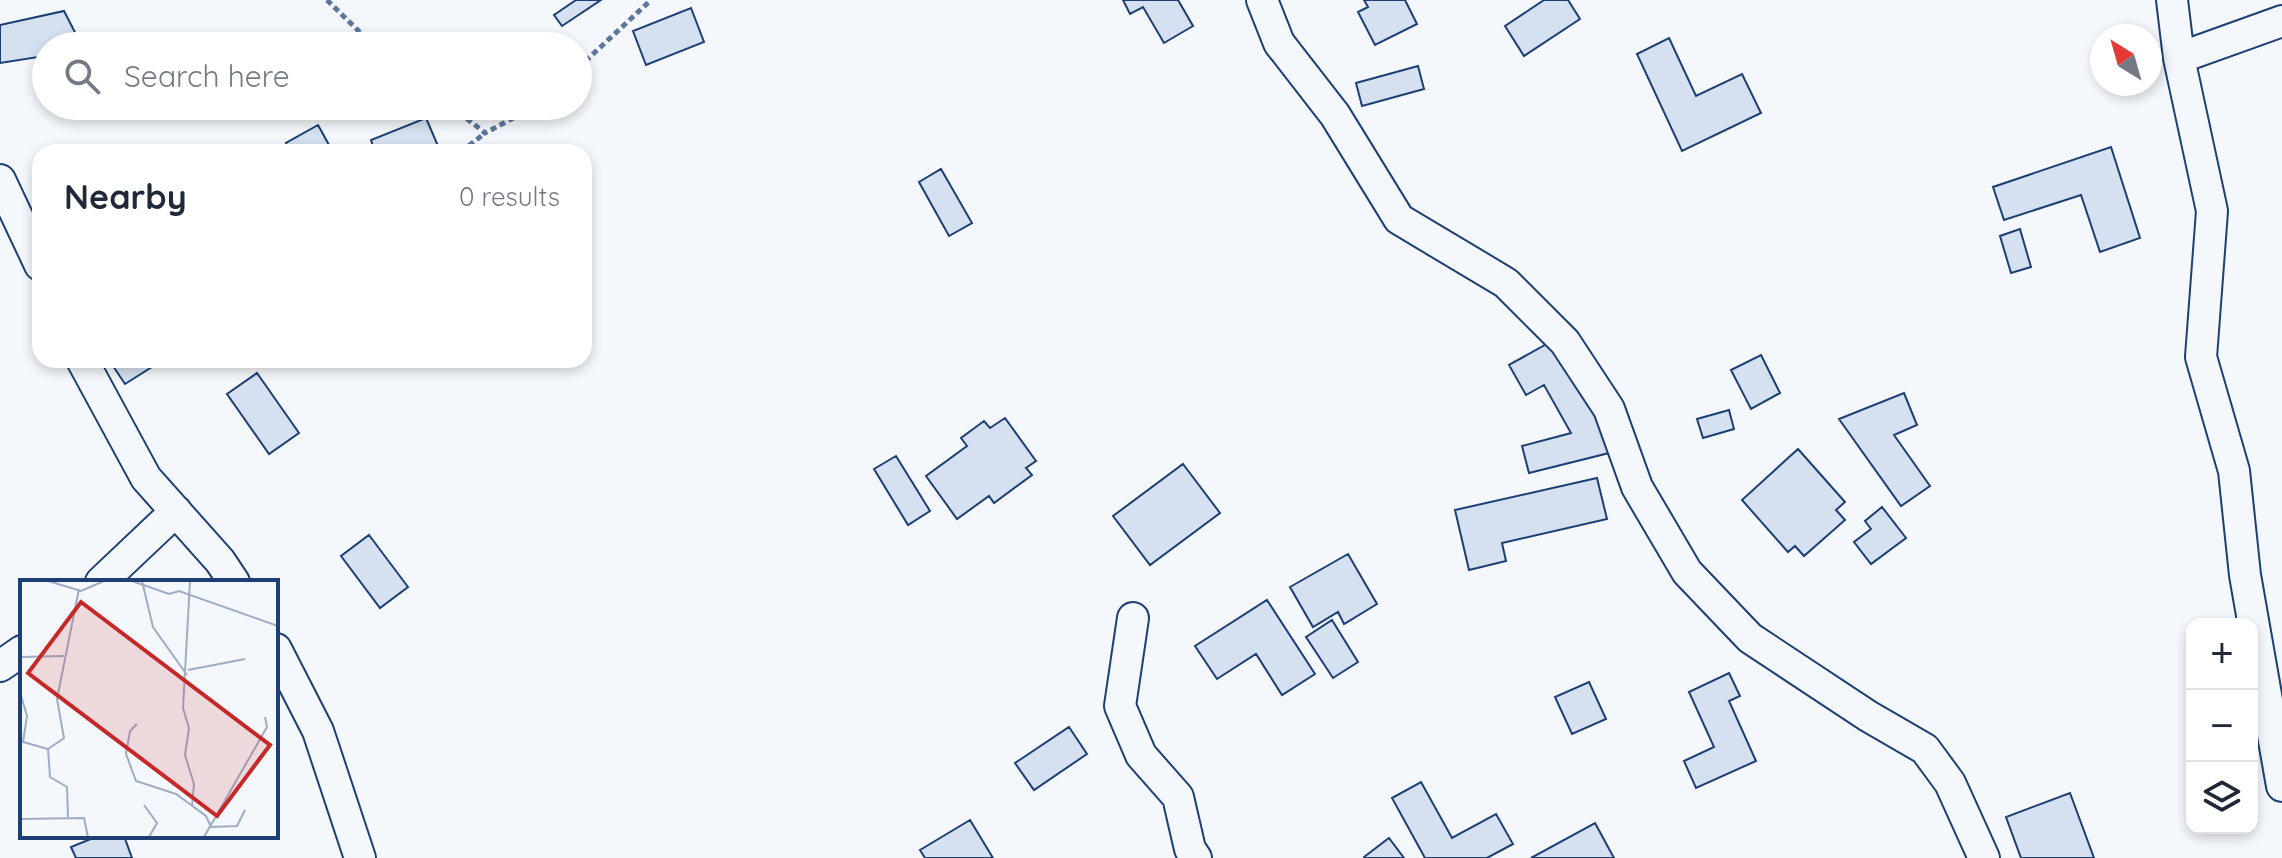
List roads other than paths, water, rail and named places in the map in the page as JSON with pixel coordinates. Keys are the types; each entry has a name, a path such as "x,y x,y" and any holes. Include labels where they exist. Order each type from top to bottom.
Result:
{"street":[{"path":"1262,0 1279,43 1335,115 1399,219 1506,283 1565,342 1609,409 1637,487 1687,572 1750,638 1868,716 1925,749 1950,783 1984,858"},
{"path":"2172,0 2179,58 2212,211 2201,357 2234,471 2245,575 2282,786"},
{"path":"2179,58 2282,21"},
{"path":"0,180 32,248"},
{"path":"86,368 146,478 220,561 233,580"},
{"path":"103,580 176,511"},
{"path":"1133,618 1120,706 1141,755 1178,797 1190,849 1196,858"},
{"path":"0,666 20,652"},
{"path":"278,653 318,731 360,858"}]}
